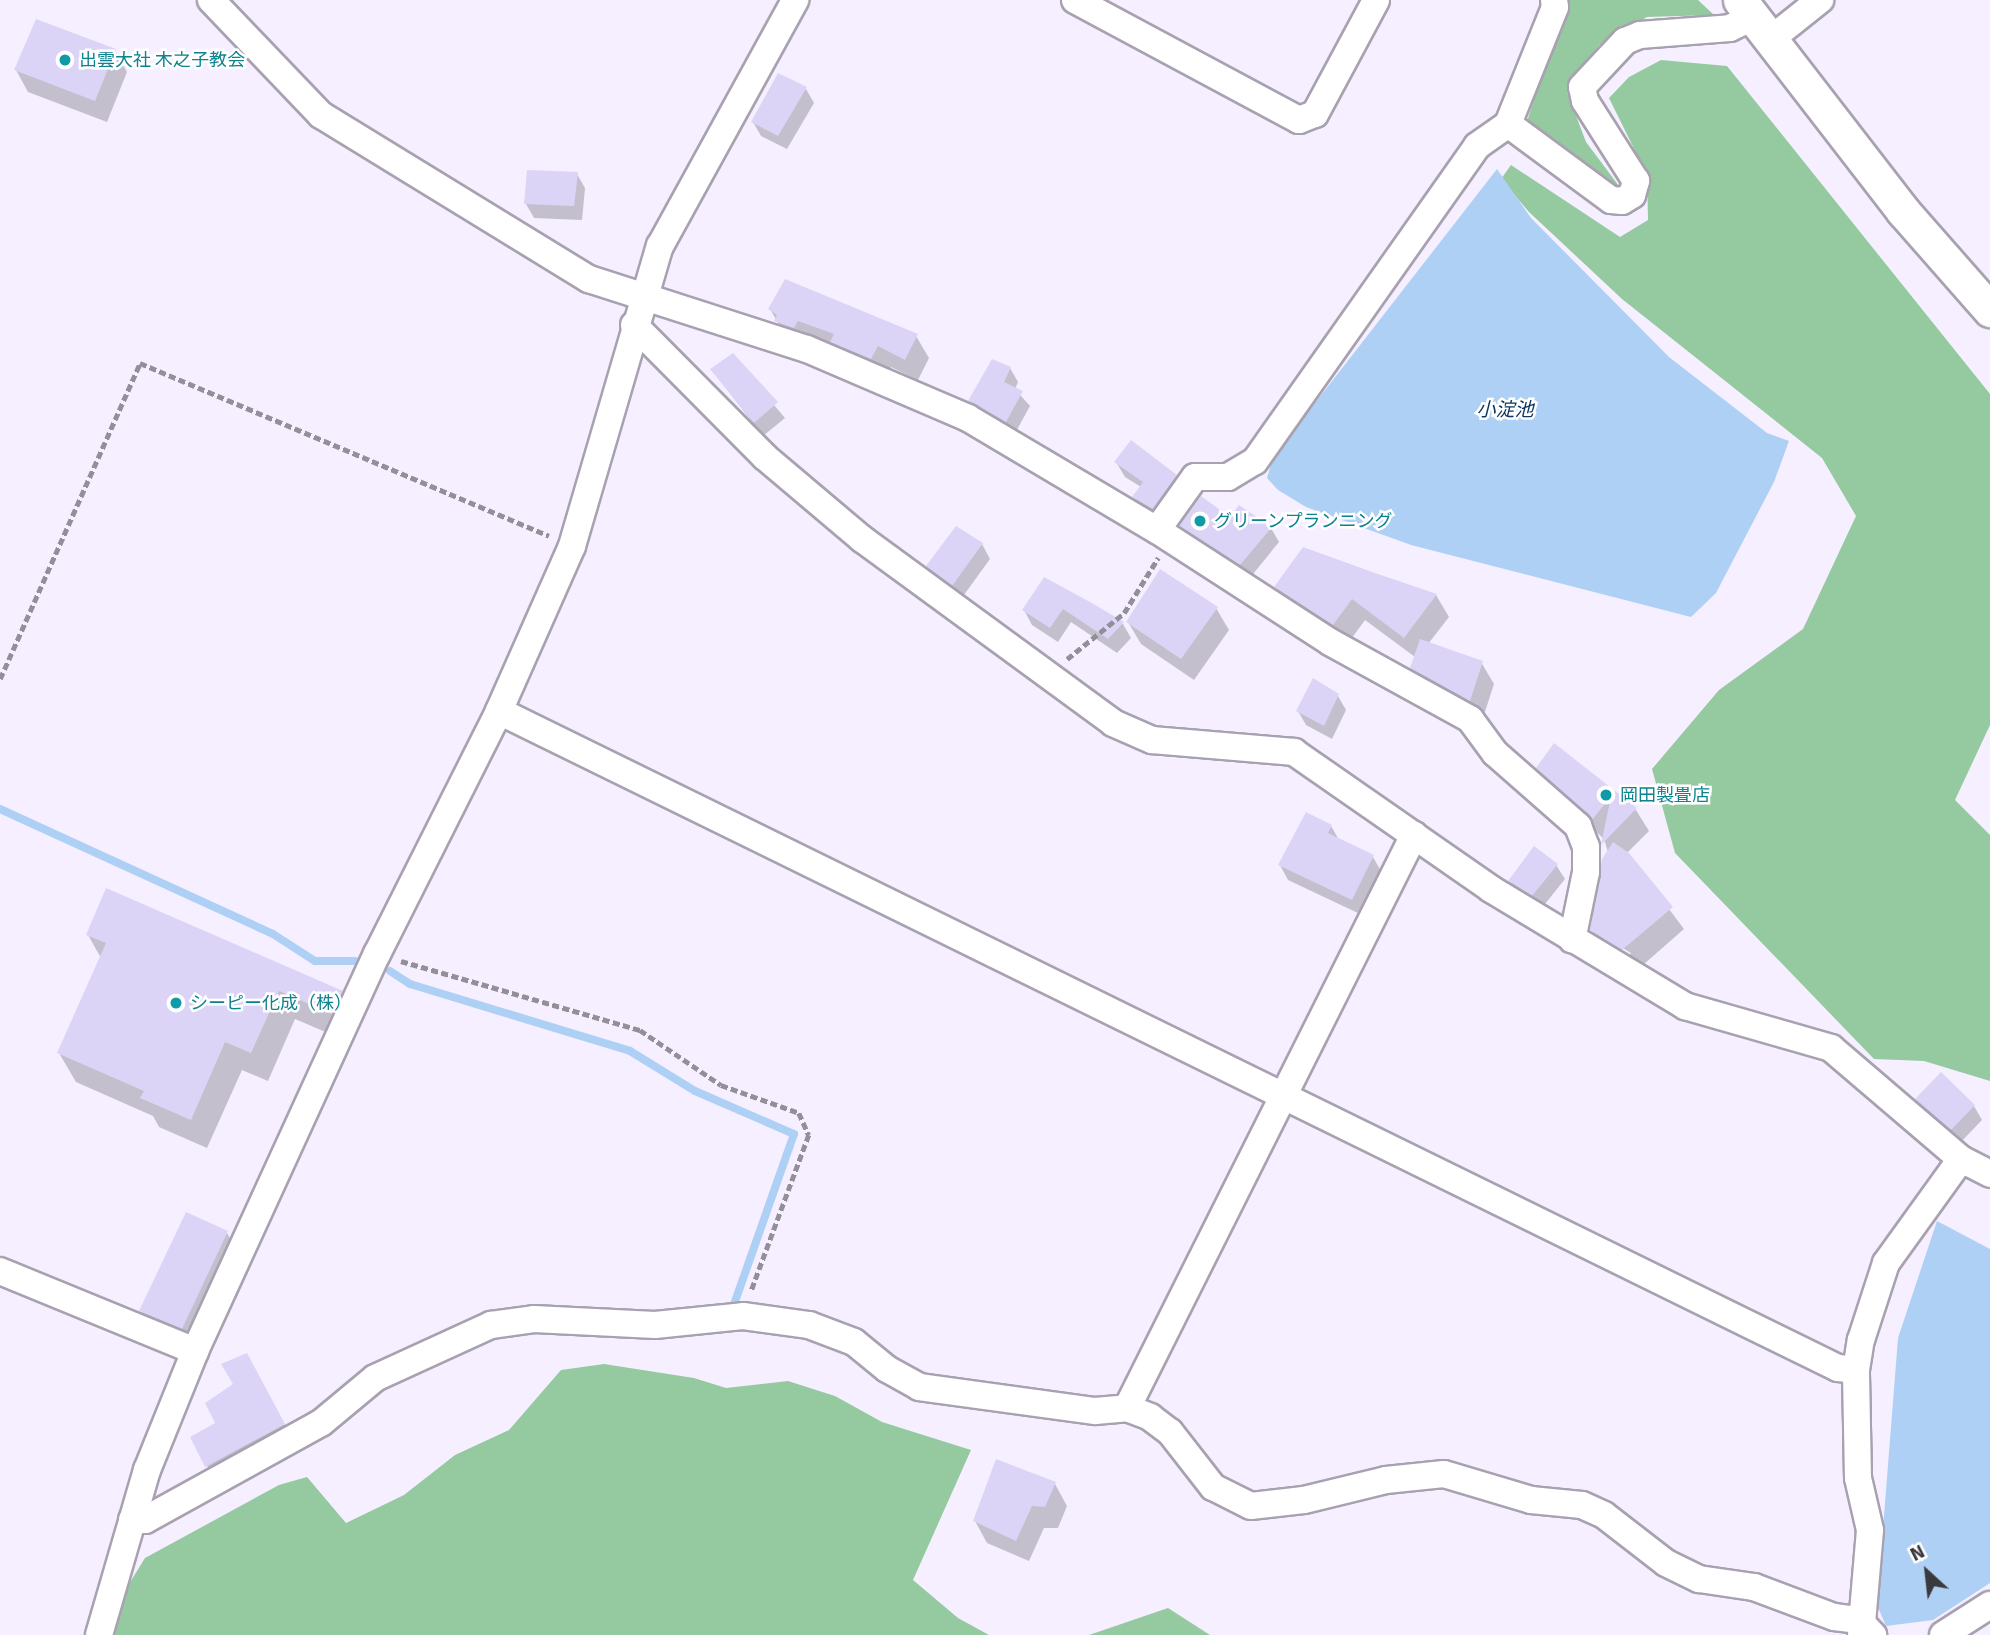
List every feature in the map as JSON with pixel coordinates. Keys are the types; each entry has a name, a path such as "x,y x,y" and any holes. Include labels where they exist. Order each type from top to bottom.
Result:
{"street":[{"path":"211,0 321,115 589,279 642,298 720,318 807,349 968,418 1163,535 1330,642 1470,719 1495,753 1578,826 1586,847 1586,872 1572,940"},
{"path":"99,1635 132,1520 195,1351 377,954 499,712 572,546 634,325 660,246 795,0"},
{"path":"1075,0 1299,120 1315,114 1376,0"},
{"path":"1163,535 1195,477 1228,477 1255,461 1477,146 1508,124 1555,7 1553,0"},
{"path":"1508,124 1611,200 1622,201 1632,195 1636,181 1585,101 1582,87 1625,41 1640,34 1730,28 1820,0"},
{"path":"1754,19 1903,211 1990,310"},
{"path":"634,325 775,465 862,538 1113,723 1152,740 1294,752 1572,940 1685,1006 1832,1048 1961,1159 1990,1174"},
{"path":"499,712 1287,1094 1838,1368 1856,1370"},
{"path":"1127,1408 1287,1094 1414,835"},
{"path":"132,1520 145,1520 321,1423 375,1378 491,1325 534,1319 655,1325 743,1316 809,1325 854,1342 919,1387 1095,1411 1127,1408 1150,1417 1170,1432 1213,1487 1251,1506 1304,1500 1386,1480 1444,1474 1531,1500 1582,1505 1604,1515 1666,1563 1699,1579 1754,1587 1864,1630 1870,1530 1858,1478 1856,1370 1886,1263 1961,1159"},
{"path":"0,1271 195,1351"},
{"path":"1943,1635 1990,1605"}],"path":[{"path":"0,679 140,363 572,546"},
{"path":"1045,674 1098,638 1124,613 1163,535"},
{"path":"377,954 640,1030 721,1085 799,1113 809,1135 743,1316"}],"green space":[{"path":"1567,0 1698,0 1714,15 1647,17 1599,45 1567,92 1586,142 1619,186 1608,186 1527,121"},
{"path":"1661,60 1727,66 1990,394 1990,725 1955,800 1990,835 1990,1081 1924,1061 1874,1059 1675,853 1652,769 1719,690 1803,629 1856,516 1822,458 1622,299 1529,212 1501,179 1511,165 1620,237 1648,220 1647,175 1609,98 1629,77"},
{"path":"604,1364 694,1378 726,1388 788,1381 835,1396 882,1422 971,1450 913,1580 958,1618 989,1635 114,1635 124,1592 145,1558 279,1485 307,1477 346,1523 404,1495 455,1455 509,1430 561,1370"},
{"path":"1168,1608 1210,1635 1089,1635"}],"water":[{"name":"小淀池","path":"1497,169 1531,218 1669,357 1767,433 1789,441 1774,482 1716,593 1691,617 1411,545 1306,507 1278,490 1267,478 1273,457"},
{"path":"1937,1221 1990,1249 1990,1583 1933,1620 1886,1626 1877,1605 1898,1338"}],"building":[{"name":"出雲大社 木之子教会","path":"36,19 116,49 95,101 14,70"},
{"path":"778,73 807,87 778,136 751,122"},
{"path":"527,170 578,172 574,206 524,204"},
{"path":"785,279 918,334 905,360 878,346 871,359 830,342 834,334 798,321 794,328 774,321 777,315 768,309"},
{"path":"733,353 778,402 754,423 710,369"},
{"path":"992,359 1011,367 1004,382 1023,391 1006,422 968,401"},
{"path":"1131,440 1177,475 1153,509 1132,497 1143,482 1114,462"},
{"path":"1201,496 1230,517 1239,505 1272,527 1240,565 1179,526"},
{"path":"956,526 983,543 952,586 926,566"},
{"path":"1303,547 1437,594 1404,638 1352,599 1333,625 1274,587"},
{"path":"1160,569 1218,607 1181,659 1126,622"},
{"path":"1044,577 1124,622 1108,639 1063,609 1050,628 1022,610"},
{"path":"1420,639 1483,661 1470,701 1410,668"},
{"path":"1313,678 1339,694 1324,726 1296,711"},
{"name":"岡田製畳店","path":"1554,743 1637,808 1601,845 1611,796 1592,820 1536,768"},
{"path":"1306,812 1332,825 1328,833 1374,855 1352,900 1278,865"},
{"path":"1613,842 1629,853 1673,907 1622,950 1590,930 1602,859"},
{"path":"1534,846 1558,864 1532,896 1508,881"},
{"name":"シーピー化成（株）","path":"106,888 343,991 332,1014 279,991 251,1053 225,1042 191,1120 140,1098 144,1091 57,1053 106,943 86,935"},
{"path":"1941,1072 1975,1105 1951,1130 1915,1099"},
{"path":"186,1212 228,1231 182,1329 139,1311"},
{"path":"247,1353 285,1424 205,1467 190,1437 215,1423 205,1403 233,1384 221,1364"},
{"path":"996,1459 1056,1482 1045,1507 1032,1506 1016,1541 973,1521"}],"waterway":[{"path":"0,809 273,934 315,961 355,961"},
{"path":"390,971 410,984 630,1051 695,1091 794,1134 735,1302"}],"place":[{"name":"出雲大社 木之子教会","path":"65,60"},
{"name":"グリーンプランニング","path":"1200,521"},
{"name":"岡田製畳店","path":"1606,795"},
{"name":"シーピー化成（株）","path":"176,1003"}]}
